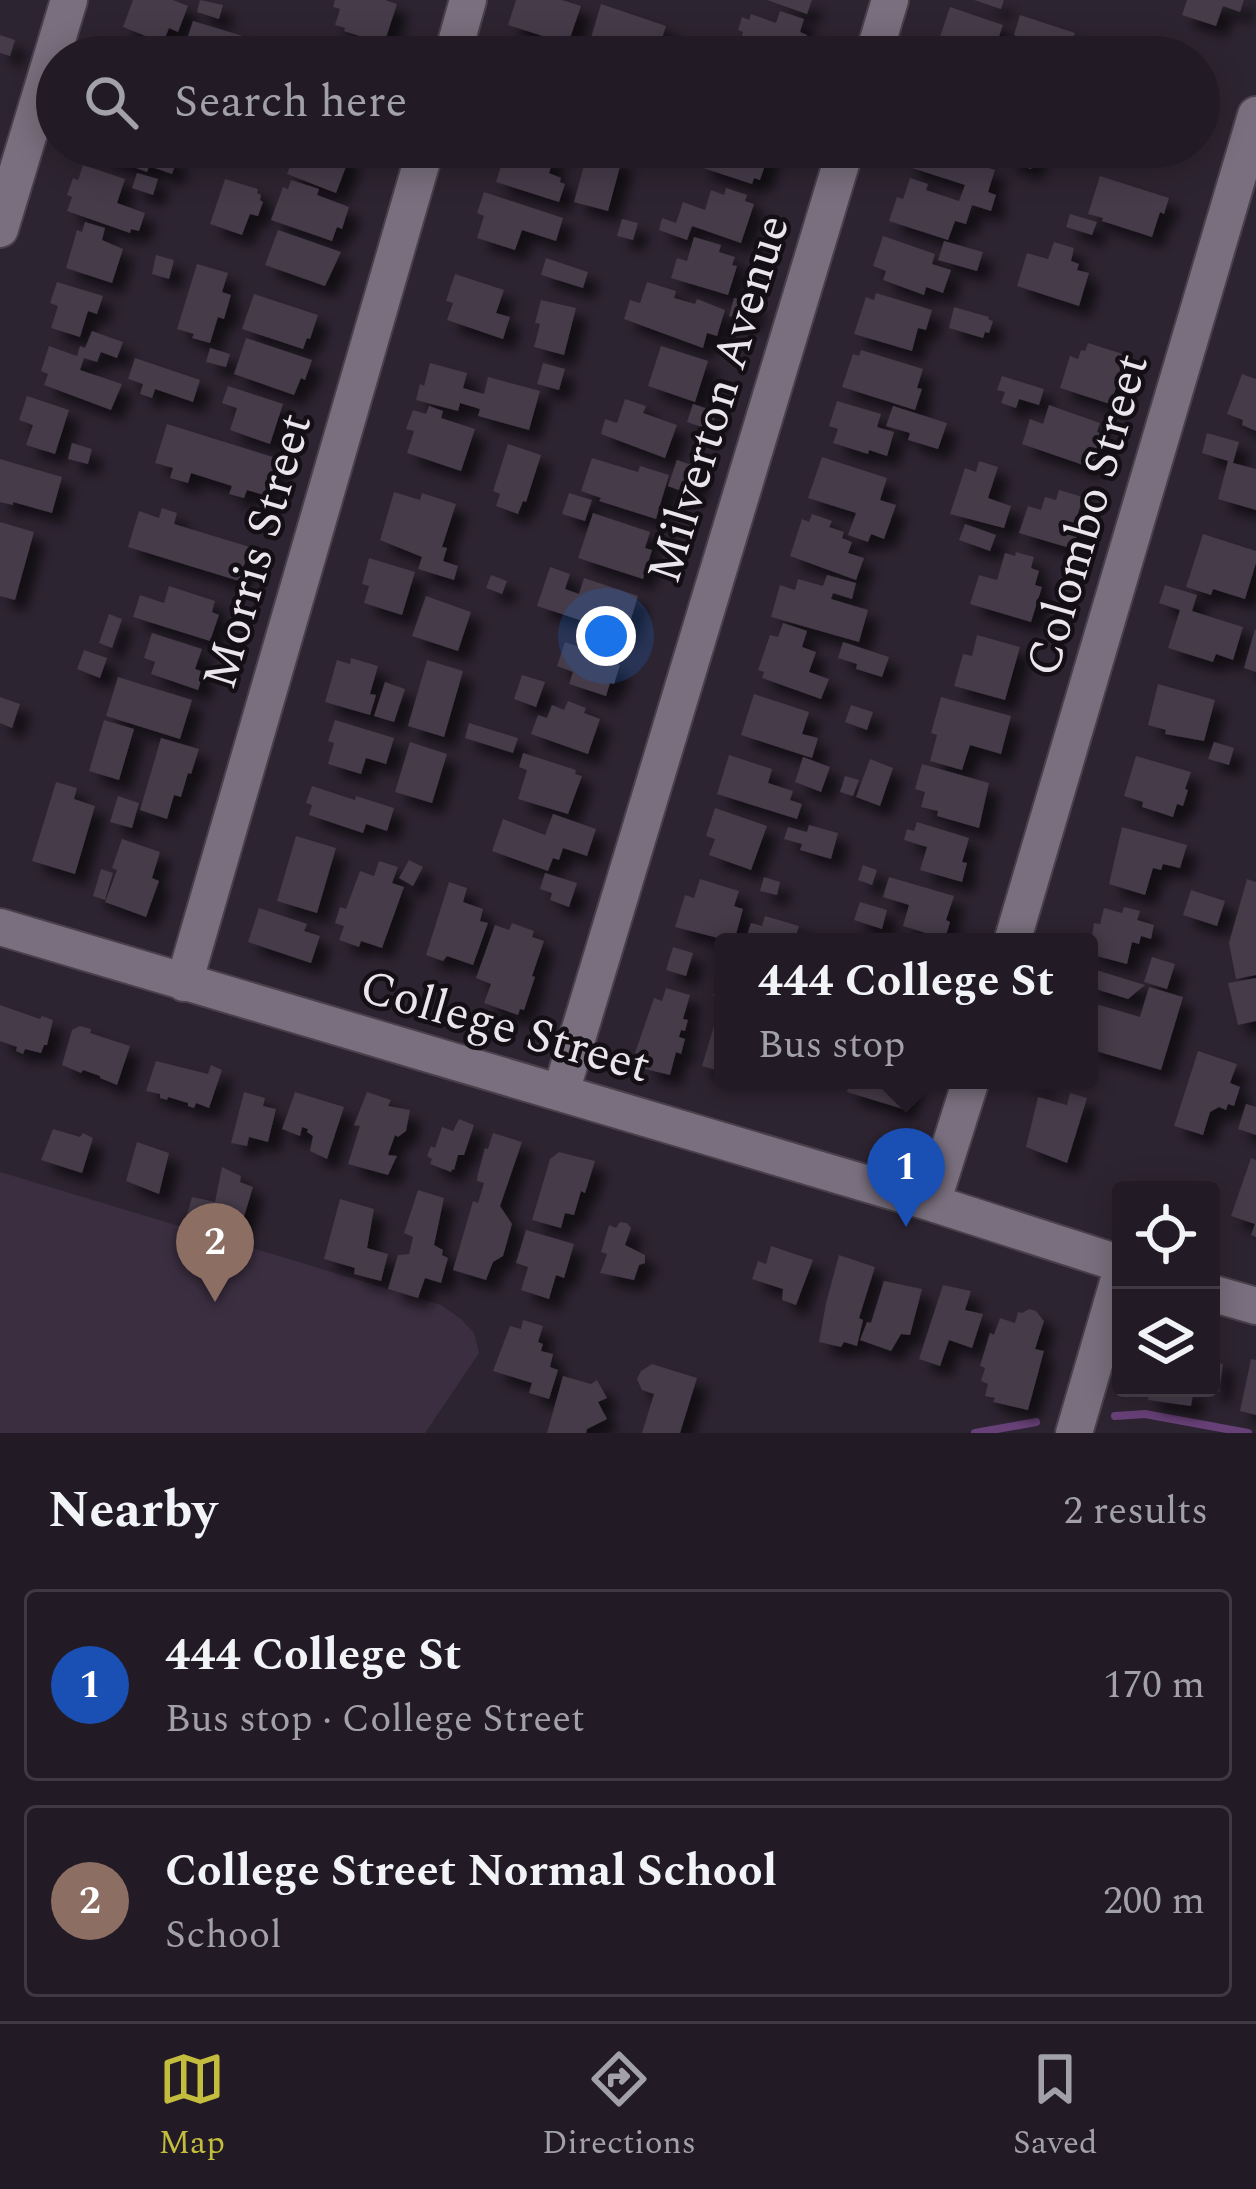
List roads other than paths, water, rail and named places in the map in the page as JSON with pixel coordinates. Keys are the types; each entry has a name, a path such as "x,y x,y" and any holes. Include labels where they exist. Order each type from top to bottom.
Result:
{"street":[{"path":"58,36 69,0"},
{"path":"458,36 468,0"},
{"path":"879,36 890,0"},
{"path":"0,229 36,110"},
{"name":"Colombo Street","path":"1015,933 1256,115"},
{"name":"Morris Street","path":"184,983 420,168"},
{"name":"Milverton Avenue","path":"560,1092 840,168"},
{"name":"College Street","path":"0,927 932,1203 1112,1265"},
{"path":"932,1203 968,1089"},
{"path":"1073,1433 1115,1289"},
{"path":"1220,1296 1256,1306"}],"waterway":[{"path":"1115,1416 1145,1414 1248,1433"},
{"path":"975,1433 1036,1422"}],"place":[{"name":"444 College St","path":"906,1227"},
{"name":"College Street Normal School","path":"215,1302"}]}
